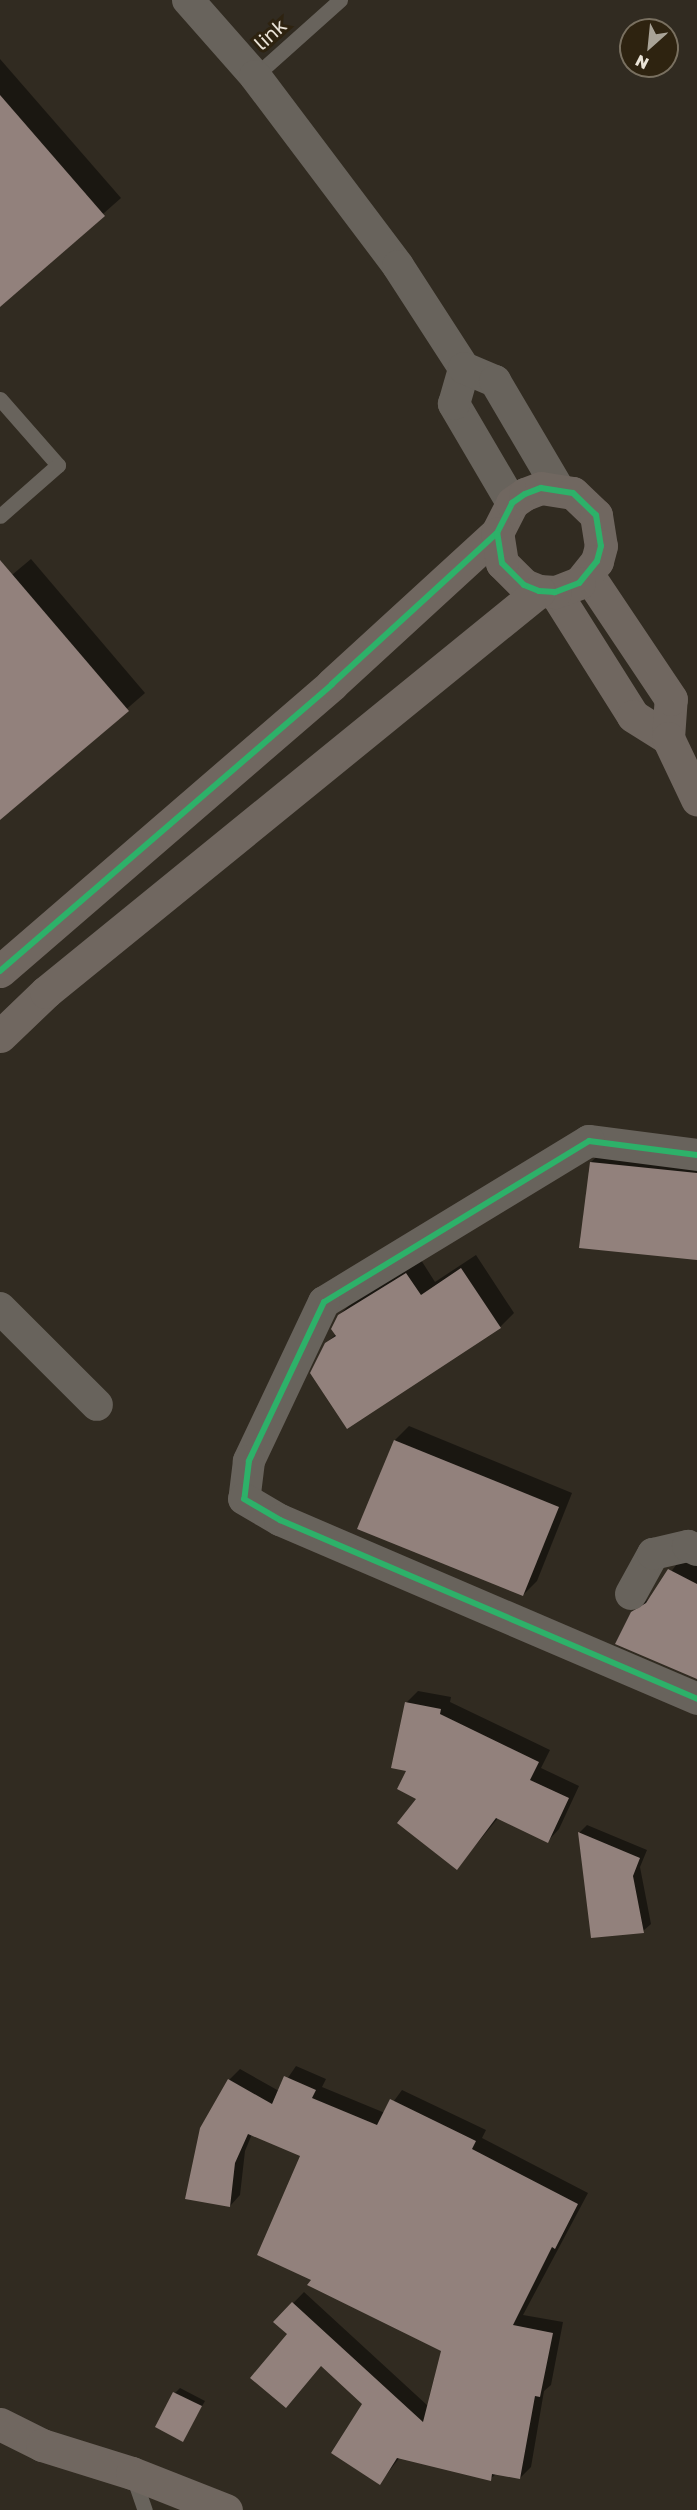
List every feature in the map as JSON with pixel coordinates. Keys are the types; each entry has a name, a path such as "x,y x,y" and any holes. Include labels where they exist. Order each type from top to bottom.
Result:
{"street":[{"path":"188,0 255,76 398,266 464,368 495,381 558,489"},
{"path":"464,368 454,404 512,503"},
{"path":"0,971 332,684 497,533 512,503 541,488 558,489 586,503 601,530 602,546 588,575 579,583 547,592 46,992 0,1036"},
{"path":"497,533 498,548 507,569 524,585 547,592 633,716 668,738"},
{"path":"588,575 671,699 668,738 697,799"},
{"path":"697,1155 589,1141 324,1302 249,1461 244,1499 291,1525 697,1699"},
{"path":"0,1308 97,1405"},
{"path":"631,1594 652,1554 688,1546 697,1550"},
{"path":"0,2424 42,2445 132,2473 226,2510"}],"lane":[{"name":"link","path":"255,76 340,0"},
{"path":"0,399 58,465 0,516"},
{"path":"132,2473 145,2510"}],"building":[{"path":"0,95 105,216 0,307"},
{"path":"0,560 129,711 0,820"},
{"path":"590,1162 697,1173 697,1260 579,1248"},
{"path":"461,1268 501,1328 347,1429 310,1373 325,1343 336,1336 331,1329 338,1315 406,1273 421,1295"},
{"path":"394,1440 559,1507 523,1596 357,1529"},
{"path":"668,1569 697,1584 697,1679 615,1644 631,1612 646,1603"},
{"path":"405,1702 441,1709 440,1714 539,1762 530,1780 569,1798 548,1843 496,1818 457,1870 397,1823 416,1799 397,1789 406,1771 391,1768"},
{"path":"578,1832 640,1858 633,1876 644,1933 591,1938"},
{"path":"284,2076 316,2090 312,2098 377,2125 390,2099 476,2141 472,2149 578,2204 555,2249 552,2247 513,2325 553,2333 540,2397 535,2396 520,2479 492,2474 491,2481 397,2458 380,2485 331,2453 362,2404 321,2366 286,2408 250,2378 287,2334 273,2322 292,2302 423,2422 441,2351 307,2285 311,2280 257,2255 300,2156 248,2134 235,2163 230,2207 185,2199 200,2128 228,2079 272,2104"},
{"path":"173,2392 202,2406 183,2442 155,2427"}],"cycle path":[{"path":"0,971 332,684 497,533 512,503 525,494 541,488 573,493 596,515 601,546 597,561 579,583 555,592 539,591 524,585 502,563 497,533"},
{"path":"697,1155 589,1141 324,1302 249,1461 244,1499 280,1520 697,1699"}]}
